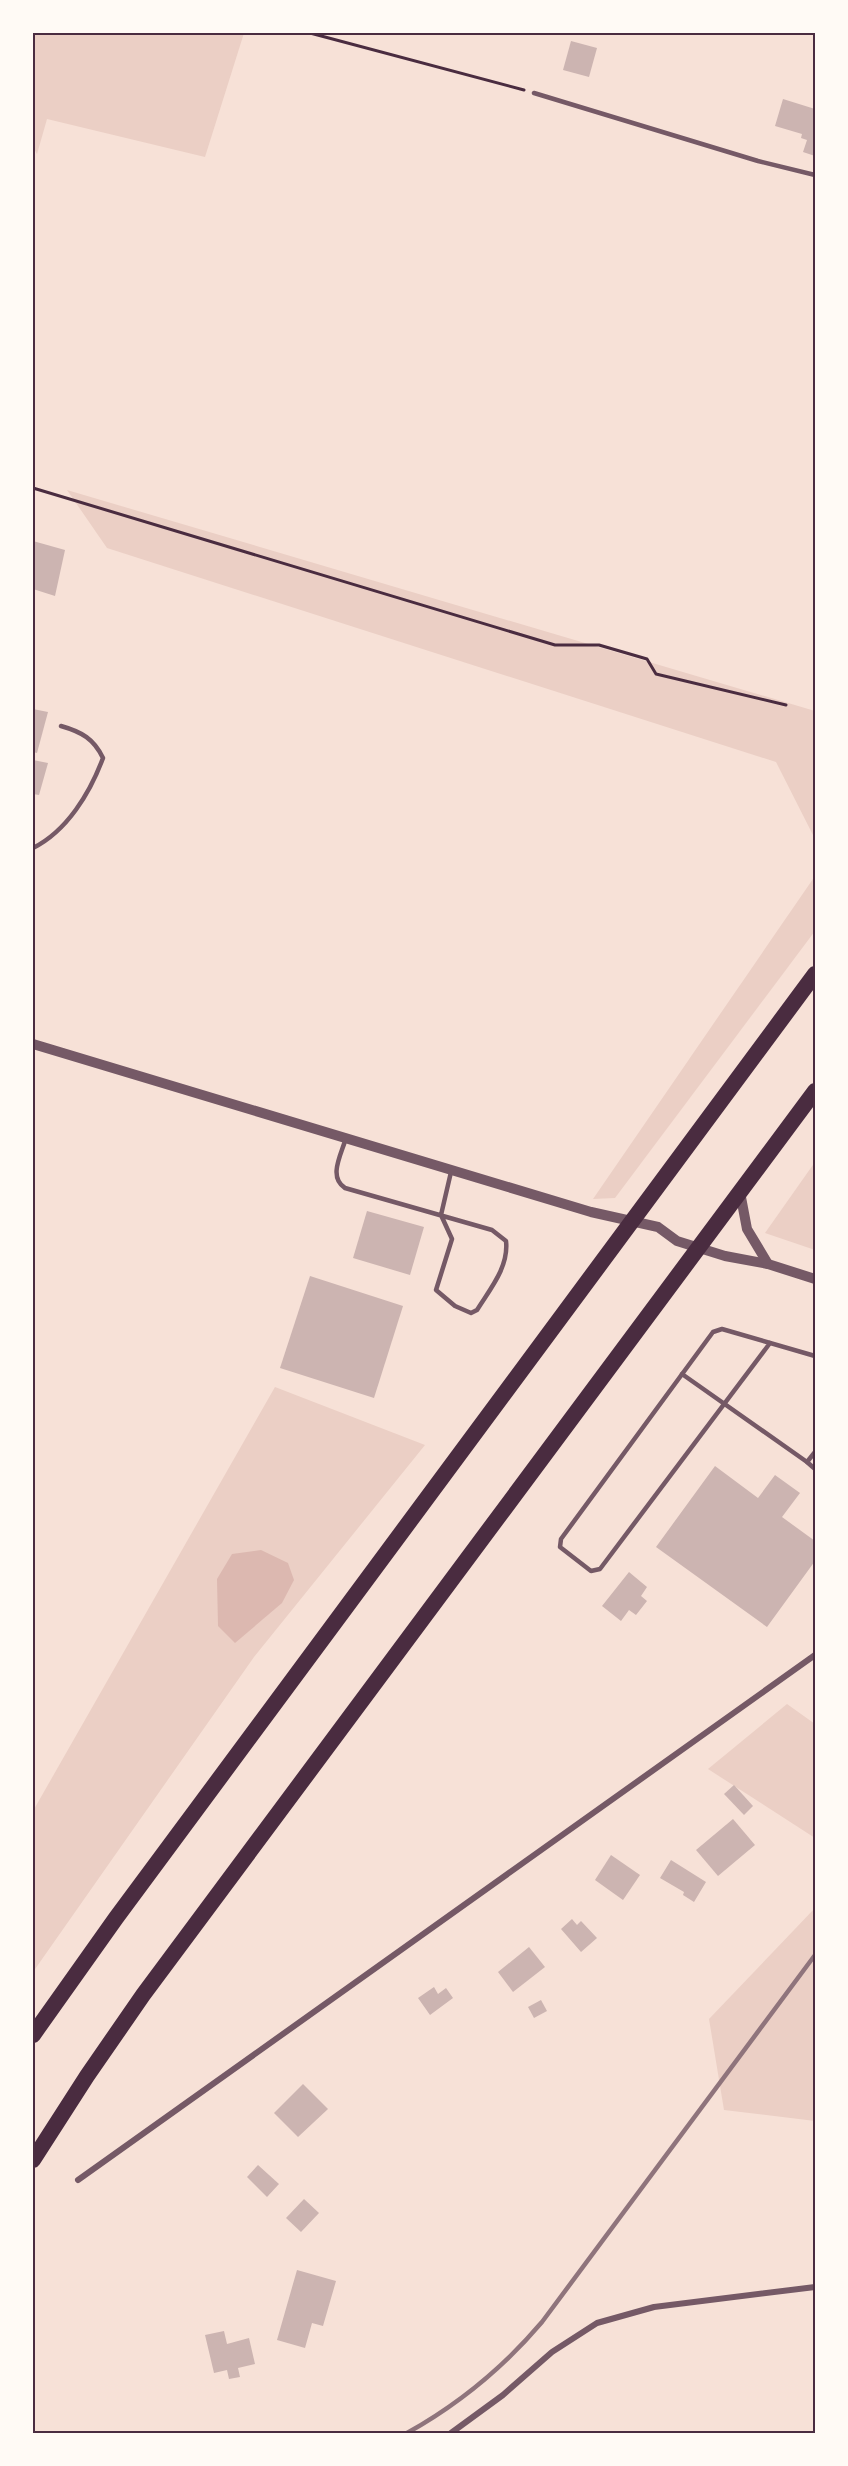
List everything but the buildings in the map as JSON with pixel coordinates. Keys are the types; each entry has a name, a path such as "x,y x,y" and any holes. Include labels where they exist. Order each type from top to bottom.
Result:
{"highway":[{"path":"33,2035 116,1918 815,974"},
{"path":"33,2160 143,1995 815,1091"}],"street":[{"path":"33,1044 591,1212 658,1227 677,1241 725,1256 768,1264 815,1279"},
{"path":"740,1192 747,1229 768,1264"},
{"path":"78,2180 815,1655"},
{"path":"451,2433 503,2395 552,2352 597,2323 654,2307 815,2287"}],"lane":[{"path":"534,93 758,161 815,175"},
{"path":"33,848 44,843 64,824 93,785 103,758 95,743 76,730 61,726"},
{"path":"346,1138 335,1176 338,1184 345,1188 441,1215 492,1230 506,1241 504,1265 477,1310 471,1313 455,1306 436,1290 452,1239 441,1215 452,1170"},
{"path":"770,1343 600,1569 591,1571 560,1547 561,1539 712,1332 722,1329 815,1356"},
{"path":"682,1374 815,1469"},
{"path":"807,1462 815,1452"}],"path":[{"path":"310,33 534,93"},
{"path":"33,488 555,645 599,645 647,659 656,674 786,705"}],"shaded area":[{"path":"33,33 244,33 205,157 47,119 37,154 33,147"},
{"path":"67,490 815,711 815,839 776,762 107,548"},
{"path":"815,876 815,931 615,1198 593,1199"},
{"path":"815,1162 815,1250 765,1233"},
{"path":"275,1387 425,1445 254,1657 33,1972 33,1811"},
{"path":"261,1550 288,1563 294,1580 282,1603 235,1643 218,1626 217,1579 232,1554"},
{"path":"787,1704 815,1724 815,1838 708,1769"},
{"path":"815,1908 815,2121 724,2110 709,2019"}],"railway":[{"path":"407,2433 445,2410 479,2384 512,2355 542,2322 815,1955"}]}
